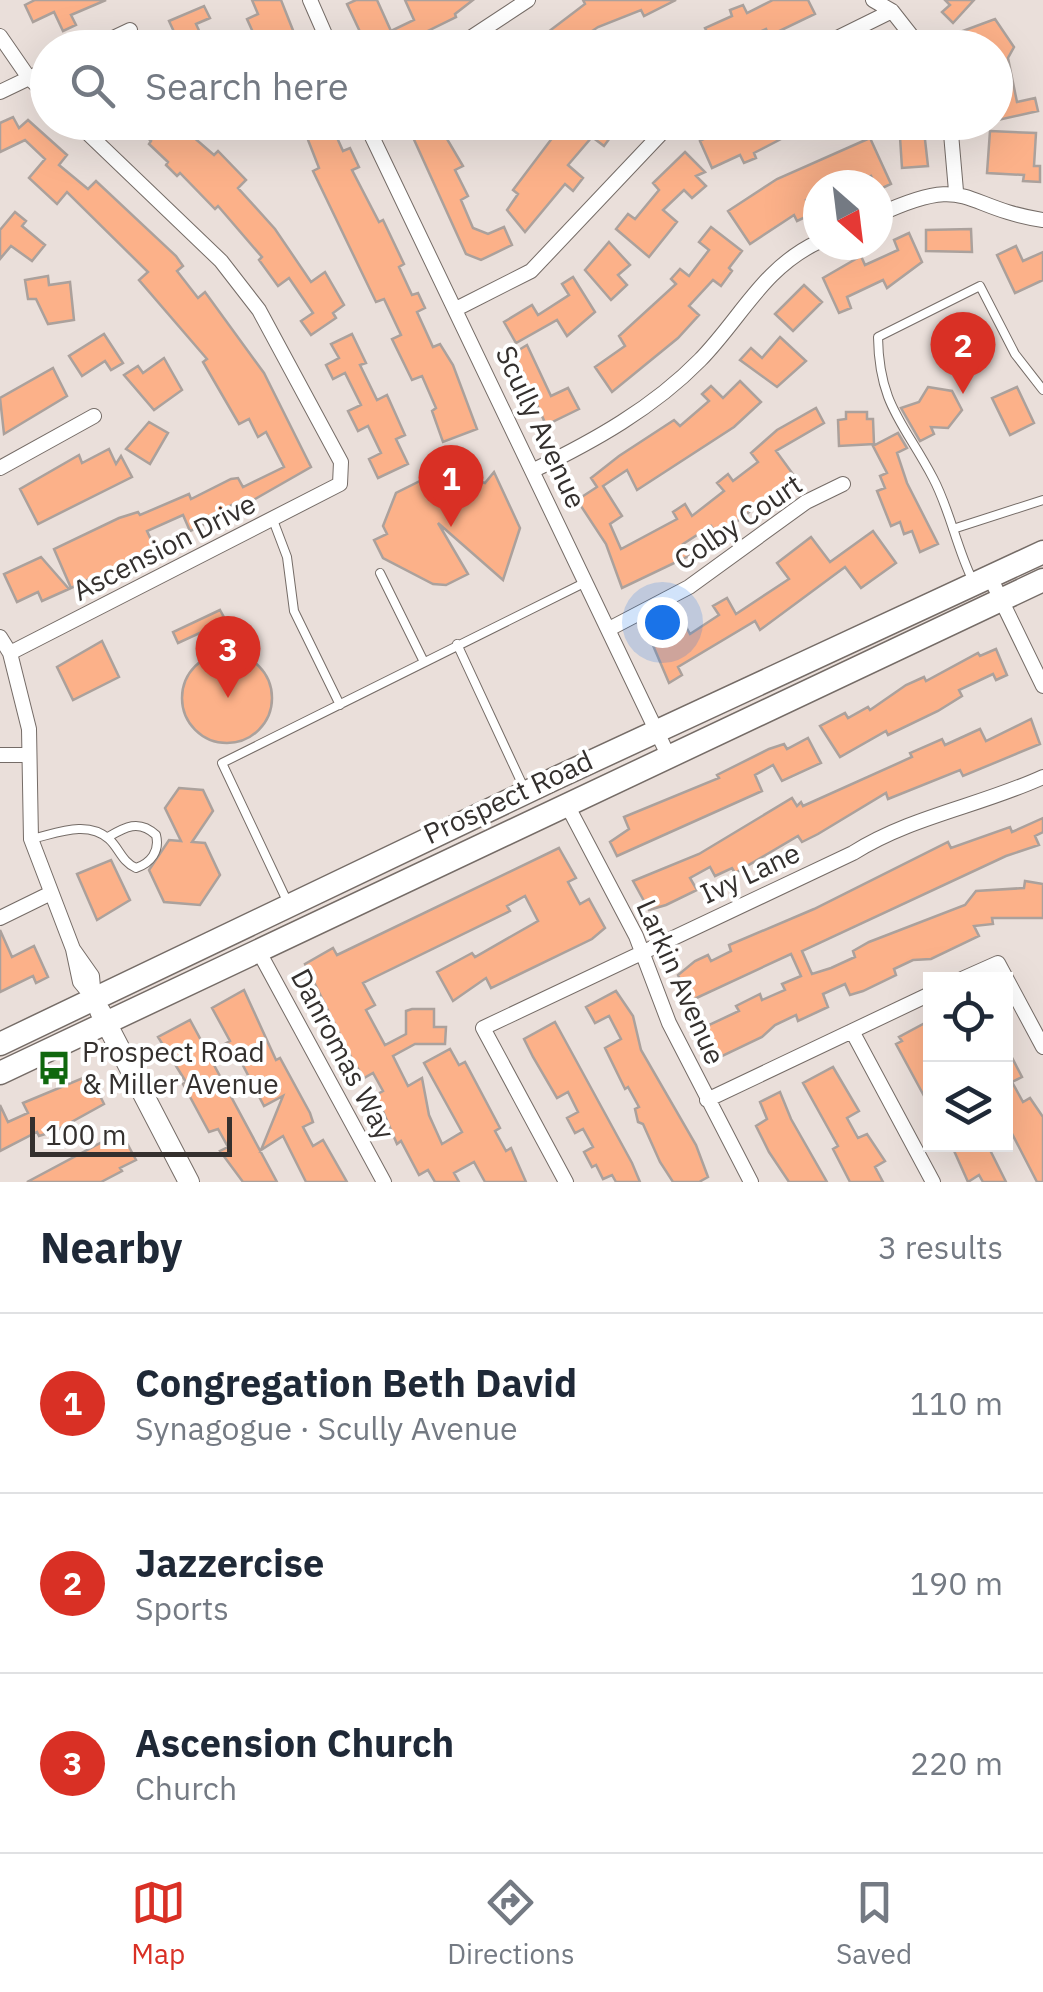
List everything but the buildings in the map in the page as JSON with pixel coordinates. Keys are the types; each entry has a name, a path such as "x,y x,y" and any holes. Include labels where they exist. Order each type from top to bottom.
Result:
{"main road":[{"name":"Prospect Road","path":"0,1044 526,792 1043,552"},
{"name":"Prospect Road","path":"0,1073 566,802 1043,580"},
{"path":"94,998 182,1180"}],"street":[{"path":"310,0 323,30"},
{"path":"482,30 528,0"},
{"path":"873,0 892,11 907,30"},
{"path":"853,30 892,11"},
{"path":"0,36 29,78 0,92"},
{"name":"Ascension Drive","path":"10,653 340,484 341,462 259,310 221,260 95,140"},
{"name":"Scully Avenue","path":"374,140 668,754"},
{"path":"456,309 531,271 655,140"},
{"path":"952,140 956,191"},
{"path":"893,208 913,198 956,191 1043,220"},
{"path":"534,470 630,417 674,383 700,360 766,276 803,249"},
{"path":"0,468 94,416"},
{"name":"Colby Court","path":"609,629 689,587 806,502 843,484"},
{"path":"982,581 1002,599 1043,686"},
{"path":"0,637 10,653 29,729 30,839 72,949 80,982 94,998"},
{"path":"0,755 27,755"},
{"name":"Ivy Lane","path":"566,1182 483,1028 916,820 990,801 1043,777"},
{"name":"Larkin Avenue","path":"566,802 642,952 668,1023 751,1182"},
{"path":"0,918 50,894"},
{"name":"Danromas Way","path":"258,950 384,1182"},
{"path":"979,972 998,963 1003,972"},
{"path":"1013,991 1043,1047"},
{"path":"707,1100 923,997"},
{"path":"852,1031 933,1182"}],"lane":[{"path":"982,581 953,528 933,479 900,428 884,393 878,337 980,286 1015,354 1043,390"},
{"path":"953,528 1043,500"},
{"path":"273,520 287,557 294,611 340,706"},
{"path":"380,574 424,662"},
{"path":"289,905 222,764 586,582"},
{"path":"457,644 526,792"},
{"path":"30,839 87,827 108,838 124,861 136,868 151,860 157,846 156,835 144,826 126,827 108,838"}],"place":[{"name":"Jazzercise","path":"963,394"},
{"name":"Congregation Beth David","path":"451,527"},
{"name":"Ascension Church","path":"228,698"},
{"name":"Prospect Road & Miller Avenue","path":"54,1068"}]}
